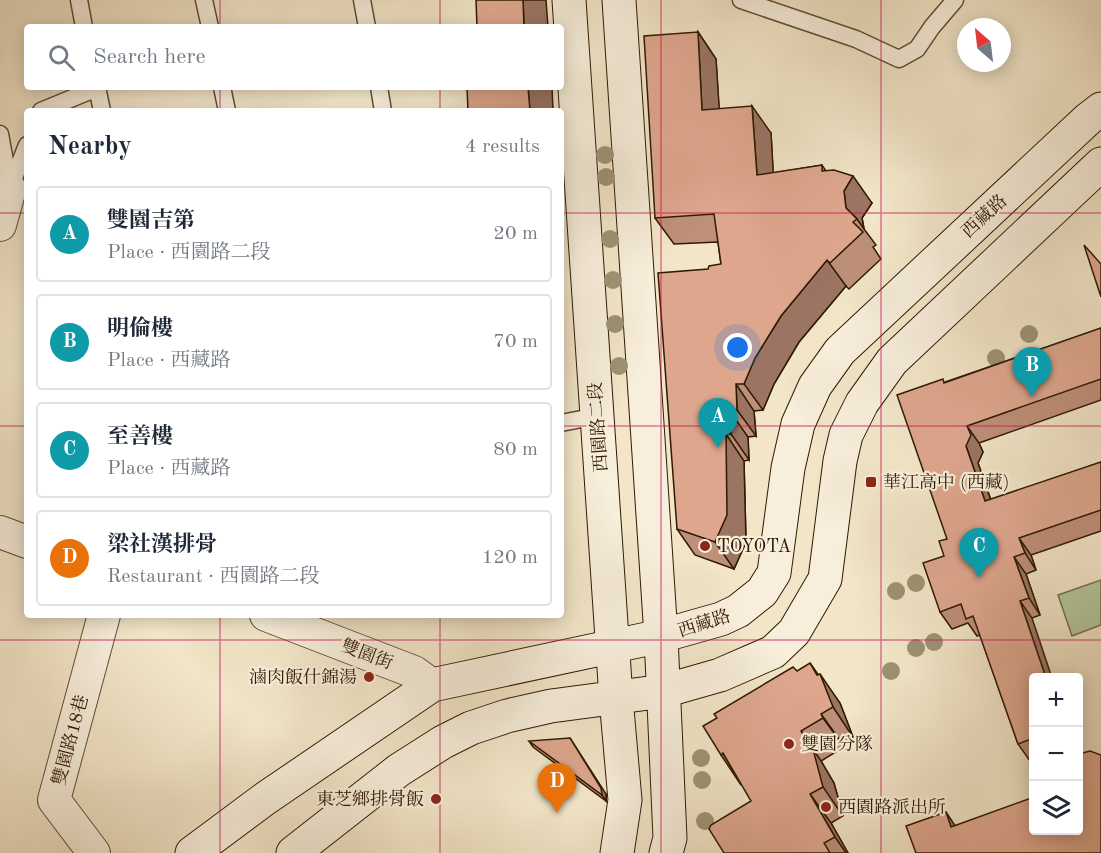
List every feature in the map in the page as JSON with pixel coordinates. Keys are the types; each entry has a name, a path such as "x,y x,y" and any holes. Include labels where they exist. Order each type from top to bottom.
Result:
{"street":[{"name":"西園路二段","path":"569,0 616,698 626,800 617,853"},
{"path":"619,0 661,636 671,848"},
{"name":"西藏路","path":"192,853 266,798 432,685 661,636 721,619 738,611 762,592 774,573 789,468 798,424 821,377 840,351 865,326 1101,109"},
{"path":"293,853 399,770 443,742 471,728 507,716 551,706 664,691 742,667 773,652 794,632 825,579 840,461 846,435 862,403 892,361 1101,164"},
{"path":"0,225 10,189"},
{"path":"0,532 24,541"},
{"name":"雙園路18巷","path":"94,853 54,800 103,618"},
{"name":"雙園街","path":"274,618 414,672 432,685"}],"lane":[{"path":"79,0 83,24"},
{"path":"204,0 209,24"},
{"path":"362,0 366,24"},
{"path":"741,0 855,39 899,59 917,49 955,0"},
{"path":"47,108 92,90"},
{"path":"97,90 101,108"},
{"path":"223,90 226,108"},
{"path":"380,90 382,108"},
{"path":"0,134 10,189"},
{"path":"10,189 24,154"},
{"path":"564,422 597,416"}],"green space":[{"path":"1101,580 1101,625 1072,636 1058,595"}],"building":[{"path":"476,0 523,0 524,24 477,24"},
{"path":"698,32 702,110 752,106 757,175 822,165 822,171 834,170 853,176 844,191 846,208 857,219 853,222 863,232 830,263 827,260 781,316 755,358 744,384 736,384 737,410 729,410 731,434 726,434 727,515 715,542 677,529 658,273 708,269 709,266 721,264 714,214 655,218 644,36"},
{"path":"467,90 528,90 530,108 468,108"},
{"path":"1084,245 1101,264 1101,297"},
{"path":"1101,328 1101,379 967,426 971,435 966,446 985,501 1101,462 1101,510 1019,538 1025,553 1014,557 1029,598 1020,601 1044,673 1029,673 1029,740 1018,744 973,616 966,619 961,604 940,612 923,563 944,556 939,541 947,539 897,395 943,379 944,383"},
{"path":"810,663 817,675 820,674 833,707 821,714 823,718 801,731 814,753 823,787 810,794 835,837 824,843 830,853 724,853 709,829 711,825 751,801 723,753 721,755 703,726 717,718 714,714 793,667 797,671"},
{"path":"570,738 601,788 602,795 529,741"},
{"path":"1090,751 1101,755 1101,853 916,853 906,826 946,812 951,827 1029,799 1029,835 1083,835 1083,753"}],"place":[{"name":"明倫樓","path":"1032,397"},
{"name":"雙園吉第","path":"718,448"},
{"name":"華江高中 (西藏)","path":"871,482"},
{"name":"TOYOTA","path":"705,546"},
{"name":"至善樓","path":"979,578"},
{"name":"滷肉飯什錦湯","path":"369,677"},
{"name":"雙園分隊","path":"789,744"},
{"name":"東芝鄉排骨飯","path":"436,799"},
{"name":"西園路派出所","path":"826,807"},
{"name":"梁社漢排骨","path":"557,813"}]}
